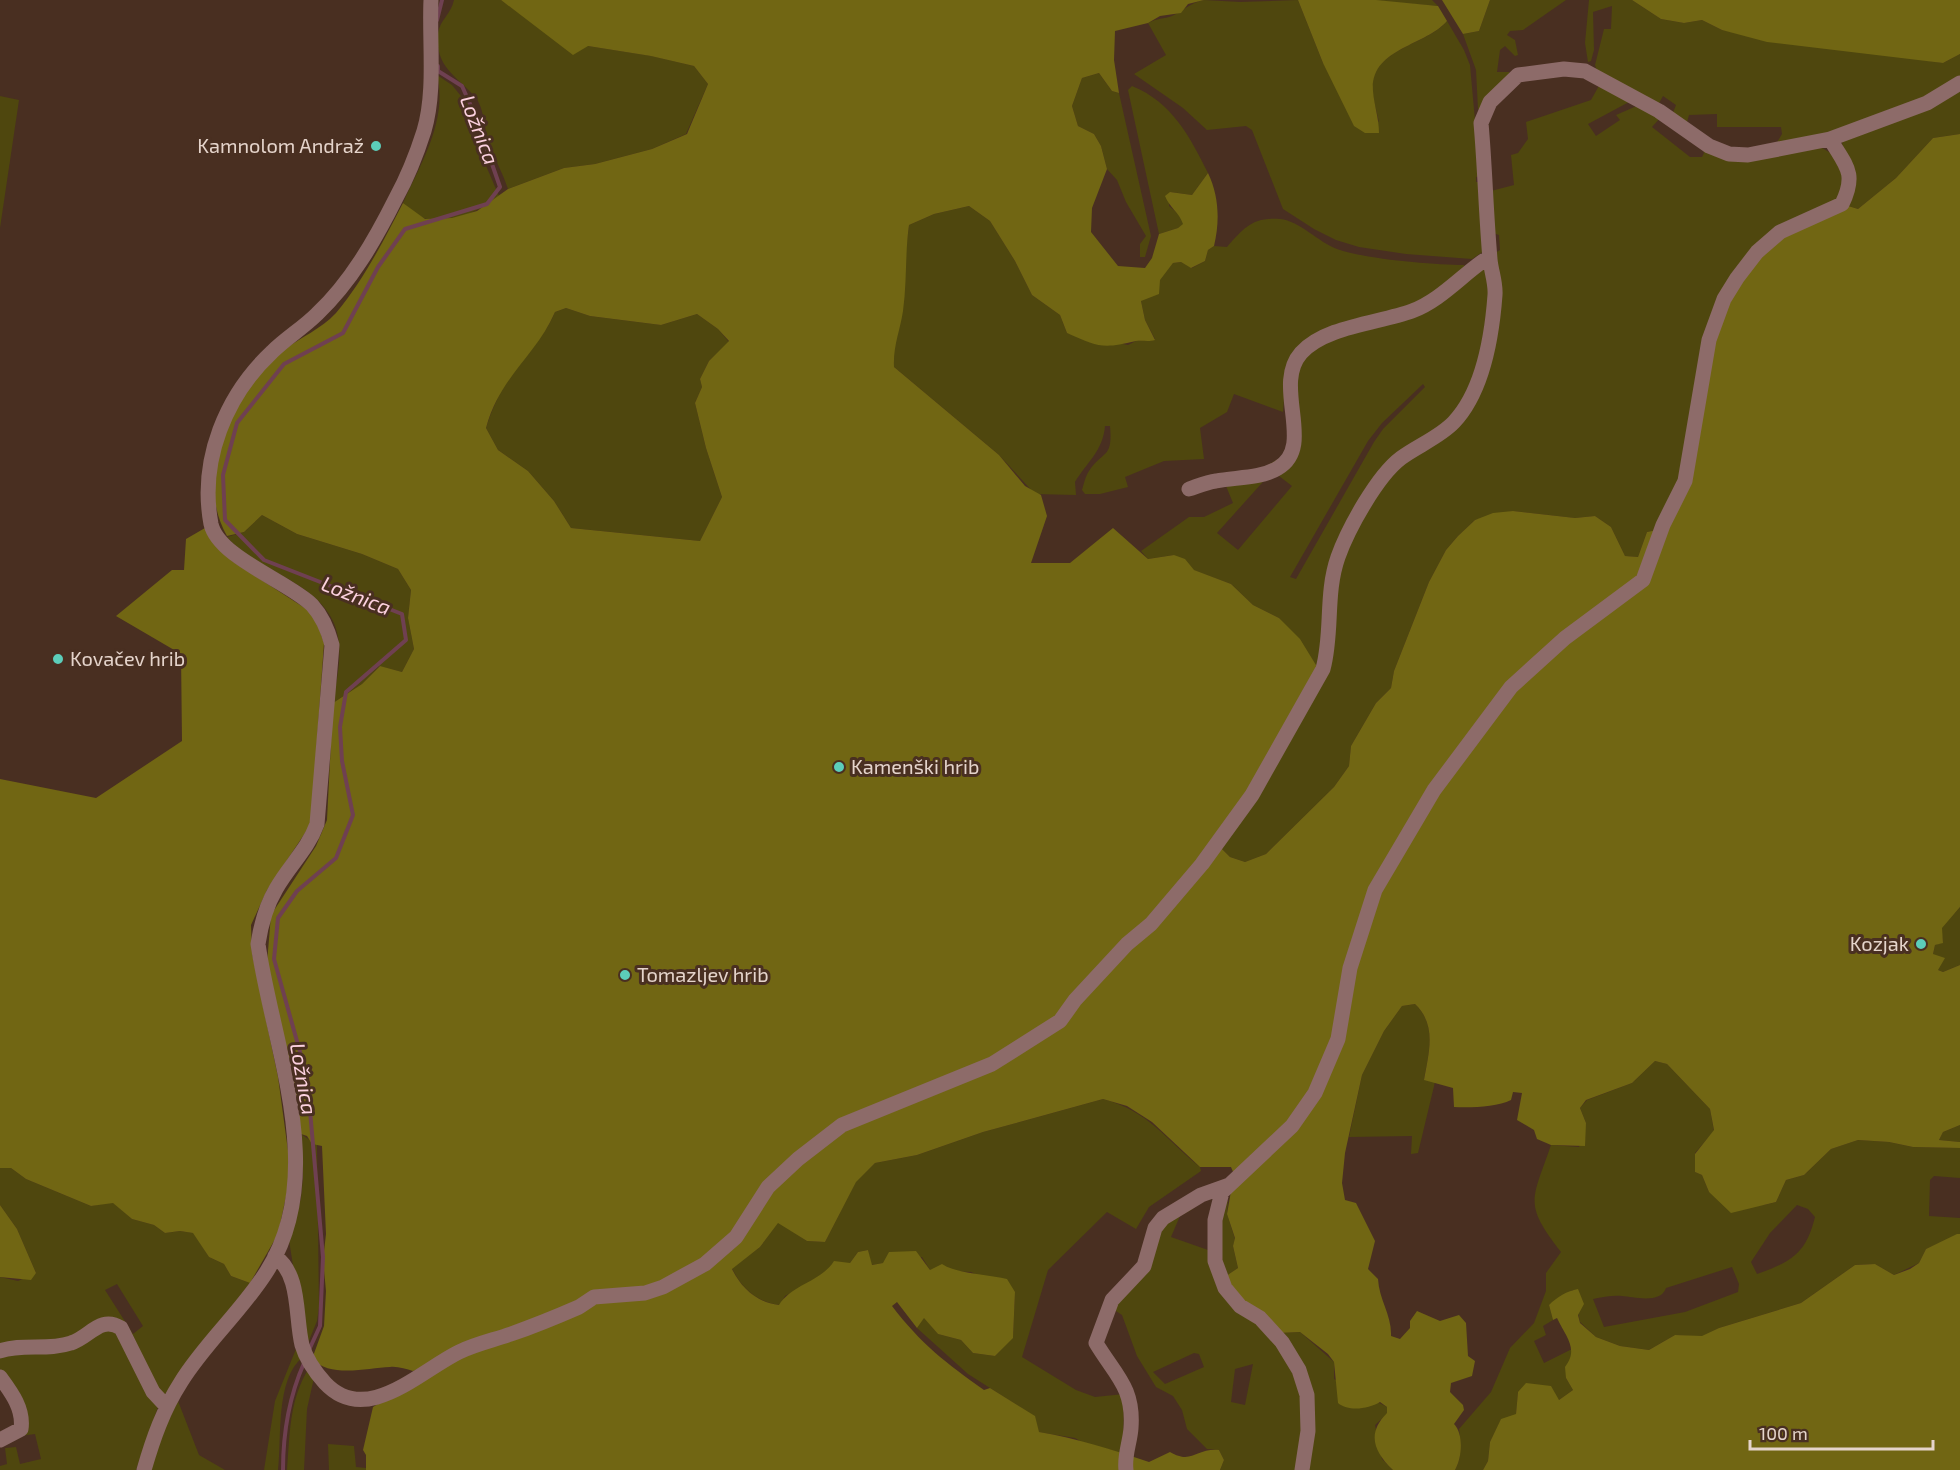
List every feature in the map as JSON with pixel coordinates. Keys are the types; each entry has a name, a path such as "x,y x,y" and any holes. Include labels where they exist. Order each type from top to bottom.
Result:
{"street":[{"path":"144,1470 153,1436 181,1381 266,1272 275,1256 290,1210 297,1162 294,1127 258,944 262,920 276,889 311,840 317,824 332,645 326,625 311,605 231,552 212,527 208,497 210,469 218,431 227,409 270,353 317,314 352,274 397,197 424,130 428,99 432,0"},
{"path":"275,1256 285,1264 293,1281 307,1356 315,1372 331,1389 349,1398 365,1401 381,1398 460,1352 579,1307 594,1297 645,1293 663,1287 705,1264 736,1237 768,1187 798,1159 842,1125 992,1064 1060,1021 1075,1000 1127,944 1151,924 1202,864 1252,795 1323,669 1328,651 1328,595 1338,557 1351,530 1373,492 1398,460 1452,424 1471,399 1489,335 1496,292 1490,260 1481,123 1490,102 1518,75 1564,69 1585,71 1659,111 1709,146 1729,154 1748,155 1830,139 1927,103 1960,83"},
{"path":"1302,1470 1308,1419 1307,1395 1299,1370 1282,1342 1260,1318 1240,1306 1225,1288 1215,1261 1215,1220 1222,1192 1292,1126 1315,1093 1338,1039 1350,968 1375,890 1434,790 1511,687 1564,638 1643,580 1663,525 1685,481 1709,340 1724,299 1757,252 1780,232 1842,204 1850,187 1847,168 1830,139"},
{"path":"1189,489 1214,481 1260,475 1279,468 1287,459 1295,441 1295,422 1289,389 1292,370 1301,353 1335,333 1412,311 1433,301 1482,261"},
{"path":"1126,1470 1125,1458 1132,1417 1127,1390 1096,1343 1097,1333 1112,1300 1144,1266 1155,1228 1163,1218 1200,1195 1229,1185"},
{"path":"0,1351 63,1345 74,1342 101,1324 114,1324 121,1328 153,1392 167,1407"},
{"path":"0,1377 15,1398 23,1419 21,1429 0,1440"}],"shaded area":[{"path":"454,0 501,0 536,25 588,46 652,56 694,66 708,84 686,134 652,149 595,164 564,168 508,189 490,147 479,103 449,71 440,55 439,28"},
{"path":"501,0 1204,0 1188,4 1181,13 1160,16 1148,23 1115,31 1114,60 1119,93 1112,91 1099,73 1082,78 1072,106 1078,126 1094,134 1101,146 1107,169 1092,208 1091,232 1118,266 1145,268 1152,258 1159,234 1183,224 1165,196 1170,192 1192,195 1208,173 1212,182 1217,209 1214,246 1208,250 1205,261 1191,268 1181,262 1173,263 1160,280 1159,294 1141,301 1145,320 1155,340 1108,346 1086,341 1067,333 1060,315 1032,295 1015,261 990,221 969,206 934,214 909,225 904,300 894,367 999,455 1025,486 1041,495 1047,516 1031,563 1070,563 1113,528 1148,559 1174,555 1185,559 1194,570 1231,584 1253,605 1279,618 1300,639 1319,670 1268,764 1198,862 1059,1016 990,1058 839,1121 735,1231 703,1260 659,1284 609,1291 413,1371 393,1367 339,1370 320,1365 312,1359 324,1326 326,1291 323,1260 326,1234 322,1146 312,1144 307,1136 301,1134 267,963 271,915 316,846 327,820 333,703 362,684 380,666 402,672 414,649 408,618 411,590 398,569 362,554 297,534 262,515 244,532 227,536 217,512 214,487 216,461 223,436 248,388 284,350 324,324 336,313 364,274 403,203 425,219 452,218 477,211 508,189 564,168 595,164 652,149 687,134 708,84 694,66 651,56 588,46 573,55","holes":["566,308 590,316 661,325 697,314 718,329 729,341 709,361 700,379 702,387 695,403 706,448 722,497 700,541 571,528 554,501 528,471 498,450 486,428 500,394 538,341 555,312"]},
{"path":"1204,0 1240,2 1298,0 1323,63 1379,122 1372,90 1374,76 1380,65 1390,56 1438,29 1447,21 1470,65 1480,176 1476,177 1476,182 1481,182 1484,251 1472,259 1406,254 1359,247 1336,240 1314,229 1283,209 1252,130 1246,126 1207,130 1183,108 1134,74 1166,55 1148,23 1172,16"},
{"path":"1298,0 1376,0 1438,6 1447,21 1438,29 1390,57 1380,65 1374,77 1373,91 1379,133 1365,133 1354,126 1323,63"},
{"path":"1432,0 1438,6 1376,1"},
{"path":"1442,0 1490,0 1479,31 1463,34"},
{"path":"1490,0 1566,0 1523,30 1510,31 1507,35 1515,40 1518,55 1515,56 1505,46 1500,50 1497,72 1509,72 1510,75 1481,109 1478,109 1476,70 1463,34 1479,31"},
{"path":"1589,0 1632,0 1661,19 1684,23 1702,20 1722,30 1943,63 1960,54 1960,78 1916,103 1825,134 1776,144 1782,134 1781,127 1717,127 1717,114 1689,115 1686,126 1672,115 1676,105 1663,96 1658,105 1598,74 1595,65 1604,29 1611,29 1612,6 1593,12 1594,50 1591,61 1588,62 1585,43"},
{"path":"1632,0 1960,0 1960,54 1943,63 1767,42 1722,30 1702,20 1684,23 1661,19"},
{"path":"1099,73 1112,91 1119,93 1151,236 1145,257 1140,257 1140,244 1146,236 1126,202 1117,180 1107,169 1101,146 1094,134 1078,126 1072,106 1082,78"},
{"path":"437,75 452,85 469,106 478,147 499,196 483,207 446,220 421,217 403,203 425,157 436,125 439,108"},
{"path":"1600,84 1629,102 1588,124 1596,136 1620,120 1616,115 1639,105 1661,117 1652,127 1690,157 1702,157 1704,153 1701,145 1710,151 1819,146 1837,157 1847,182 1683,470 1657,530 1647,532 1638,557 1625,556 1611,527 1595,516 1575,518 1513,511 1475,520 1446,550 1429,582 1394,671 1391,688 1376,703 1351,746 1349,766 1334,787 1266,854 1245,862 1230,857 1220,847 1313,698 1331,606 1348,542 1388,475 1475,401 1495,253 1500,250 1499,235 1493,233 1491,191 1514,185 1511,155 1518,153 1528,139 1526,122 1591,100"},
{"path":"1132,86 1158,101 1169,111 1187,134 1208,173 1192,195 1170,192 1169,206 1181,216 1184,224 1159,234 1128,90"},
{"path":"1960,86 1960,134 1933,138 1896,178 1858,209 1845,205 1842,137"},
{"path":"0,96 19,100 0,228"},
{"path":"1960,134 1960,907 1942,928 1943,943 1935,945 1933,954 1945,958 1938,970 1943,972 1960,965 1960,1125 1943,1132 1939,1140 1960,1142 1960,1148 1913,1147 1889,1142 1858,1140 1831,1149 1804,1175 1786,1180 1776,1202 1731,1213 1709,1192 1702,1175 1695,1172 1695,1154 1714,1130 1710,1109 1667,1064 1655,1061 1632,1083 1586,1100 1580,1108 1586,1123 1585,1146 1551,1145 1537,1139 1534,1130 1517,1120 1522,1093 1513,1092 1511,1100 1498,1104 1454,1107 1453,1088 1424,1080 1430,1039 1429,1030 1422,1012 1415,1004 1402,1006 1384,1031 1362,1075 1345,1153 1342,1183 1345,1200 1356,1203 1375,1241 1368,1269 1378,1279 1390,1321 1391,1336 1400,1339 1410,1328 1410,1321 1417,1311 1440,1321 1459,1315 1466,1323 1468,1356 1475,1361 1472,1376 1451,1383 1450,1392 1463,1405 1464,1410 1454,1424 1461,1440 1455,1470 1393,1470 1381,1456 1375,1442 1377,1428 1387,1413 1387,1407 1380,1402 1359,1408 1342,1406 1338,1403 1334,1362 1328,1354 1300,1332 1278,1333 1239,1300 1223,1278 1238,1268 1233,1246 1235,1238 1227,1214 1234,1174 1231,1167 1200,1167 1152,1122 1127,1106 1103,1099 983,1132 917,1155 875,1163 856,1182 825,1242 807,1241 778,1223 760,1247 732,1269 745,1288 757,1298 779,1305 791,1292 822,1274 834,1261 850,1263 858,1252 868,1250 872,1265 883,1263 889,1252 916,1251 930,1270 942,1264 964,1272 1007,1279 1015,1292 1013,1338 995,1356 973,1353 961,1340 938,1334 924,1318 917,1328 897,1302 892,1306 924,1342 958,1371 984,1390 990,1388 1035,1416 1039,1432 1081,1441 1149,1462 1170,1452 1177,1456 1189,1457 1205,1451 1219,1450 1224,1460 1220,1470 366,1470 366,1455 363,1450 373,1407 459,1355 589,1305 692,1276 772,1187 845,1128 1029,1045 1220,847 1230,857 1245,862 1266,854 1334,787 1349,766 1351,746 1376,703 1391,688 1394,671 1429,582 1446,550 1475,520 1493,513 1513,511 1575,518 1595,516 1611,527 1625,556 1638,557 1647,532 1657,530 1688,480 1707,360 1733,289 1775,239 1845,205 1858,209 1896,178 1933,138"},
{"path":"969,206 990,221 1015,261 1032,295 1060,315 1067,333 1128,345 1136,341 1155,339 1145,320 1141,301 1173,263 1181,262 1192,268 1205,261 1208,250 1214,246 1227,247 1249,225 1262,220 1280,219 1295,224 1330,246 1349,253 1399,261 1464,265 1465,268 1433,297 1335,329 1286,372 1283,412 1234,394 1227,412 1200,428 1204,459 1164,461 1125,477 1128,487 1100,494 1085,494 1082,490 1088,473 1106,453 1110,444 1110,426 1105,426 1098,449 1075,482 1076,495 1035,494 999,455 894,367 893,350 909,225 934,214"},
{"path":"1484,269 1492,283 1476,377 1461,408 1423,439 1348,528 1319,670 1279,618 1253,605 1231,584 1193,570 1174,555 1148,559 1141,551 1189,517 1204,517 1233,503 1226,486 1241,481 1283,456 1290,442 1292,377 1311,346 1362,328","holes":["1423,384 1425,387 1383,429 1374,442 1296,579 1290,577 1368,441 1382,423","1270,474 1279,476 1292,486 1238,550 1217,533"]},
{"path":"566,308 590,316 661,325 697,314 718,329 729,342 709,361 700,379 702,387 695,403 706,448 722,497 700,541 571,528 554,501 528,471 498,450 486,428 499,395 555,312"},
{"path":"262,515 297,534 362,554 398,569 411,590 408,618 414,649 402,672 379,666 362,684 333,703 339,666 339,643 334,623 324,607 294,582 241,550 227,537 244,532"},
{"path":"205,528 232,561 314,614 324,643 311,824 267,890 251,925 252,953 278,1077 291,1173 278,1234 250,1283 231,1276 224,1264 209,1257 193,1233 180,1231 165,1233 154,1225 132,1219 113,1203 91,1206 26,1179 11,1168 0,1168 0,779 96,798 182,741 181,654 116,616 172,570 184,570 186,539"},
{"path":"1960,907 1960,965 1943,972 1938,970 1933,954 1935,945 1943,942 1941,928"},
{"path":"1415,1004 1422,1012 1429,1030 1429,1049 1424,1079 1435,1082 1418,1153 1411,1154 1412,1136 1349,1137 1362,1075 1384,1031 1402,1006"},
{"path":"1655,1061 1667,1064 1710,1109 1714,1131 1695,1153 1695,1172 1702,1175 1709,1192 1764,1205 1776,1202 1786,1180 1804,1175 1831,1149 1858,1140 1889,1142 1913,1147 1960,1148 1960,1178 1934,1176 1930,1180 1929,1216 1960,1218 1960,1234 1926,1249 1919,1263 1894,1275 1875,1264 1855,1265 1801,1303 1719,1328 1702,1337 1675,1335 1649,1350 1620,1346 1596,1337 1580,1322 1573,1290 1549,1305 1553,1320 1543,1326 1546,1335 1534,1341 1544,1363 1572,1349 1566,1378 1573,1390 1559,1400 1518,1392 1516,1415 1501,1420 1490,1442 1488,1461 1483,1470 1455,1470 1460,1455 1459,1429 1491,1392 1510,1348 1534,1323 1546,1291 1546,1273 1561,1252 1541,1222 1535,1201 1539,1178 1551,1145 1579,1147 1586,1123 1580,1108 1587,1100 1632,1083","holes":["1797,1205 1808,1209 1815,1217 1807,1240 1802,1248 1788,1260 1757,1274 1751,1262 1770,1233","1732,1267 1739,1284 1738,1292 1685,1312 1604,1327 1593,1299 1615,1296 1653,1298 1663,1293 1666,1288"]},
{"path":"1103,1099 1133,1111 1156,1127 1200,1167 1201,1171 1149,1207 1136,1229 1107,1212 1048,1270 1022,1357 1076,1390 1095,1397 1124,1394 1123,1455 1112,1450 1087,1445 1075,1438 1038,1432 1034,1416 968,1374 917,1328 924,1317 938,1334 961,1340 973,1353 995,1356 1013,1337 1015,1292 971,1272 930,1270 922,1257 871,1265 868,1250 858,1252 850,1263 785,1296 780,1305 764,1301 751,1293 740,1282 732,1268 760,1247 778,1222 807,1241 825,1242 856,1181 875,1163 917,1155 983,1132"},
{"path":"1960,1125 1960,1142 1939,1140 1943,1132"},
{"path":"301,1134 317,1145 319,1307 317,1321 306,1348 289,1240 301,1198 303,1178"},
{"path":"0,1168 11,1168 26,1179 91,1206 113,1202 132,1219 154,1225 165,1233 180,1231 194,1233 209,1257 224,1264 231,1276 250,1283 163,1397 122,1324 68,1342 0,1347 0,1277 18,1281 36,1273 17,1229 0,1205","holes":["117,1284 143,1326 133,1334 105,1290"]},
{"path":"1223,1201 1228,1201 1227,1214 1235,1239 1233,1246 1238,1268 1223,1278 1217,1257"},
{"path":"0,1205 17,1229 36,1273 31,1280 0,1277"},
{"path":"1194,1205 1193,1209 1180,1216 1171,1237 1208,1250 1258,1321 1291,1360 1304,1400 1299,1470 1220,1470 1224,1460 1219,1450 1207,1449 1187,1429 1182,1410 1173,1396 1156,1387 1137,1356 1122,1315 1110,1307 1124,1289 1157,1229","holes":["1194,1353 1199,1354 1204,1367 1165,1384 1153,1372","1253,1364 1245,1405 1231,1402 1235,1369"]},
{"path":"1960,1234 1960,1470 1483,1470 1488,1461 1490,1442 1501,1419 1516,1414 1518,1392 1526,1383 1551,1386 1559,1400 1573,1390 1566,1378 1565,1367 1571,1354 1570,1343 1557,1318 1553,1320 1549,1305 1566,1293 1578,1289 1584,1304 1578,1315 1580,1323 1596,1337 1620,1346 1649,1350 1675,1335 1702,1336 1719,1328 1801,1303 1855,1265 1875,1264 1894,1275 1910,1269 1919,1263 1926,1249"},
{"path":"111,1325 158,1407 136,1470 0,1470 0,1466 7,1464 5,1448 16,1447 20,1464 41,1459 35,1434 20,1436 0,1372 0,1354 43,1350"},
{"path":"1300,1332 1334,1362 1334,1379 1387,1407 1388,1413 1375,1425 1382,1459 1393,1470 1305,1470 1311,1424 1278,1333"},
{"path":"298,1344 303,1357 294,1367 284,1394 278,1470 264,1470 275,1401"},
{"path":"309,1368 314,1378 307,1409 304,1470 287,1470 294,1405 302,1380"},
{"path":"178,1401 199,1455 225,1470 150,1470 160,1438"},
{"path":"328,1444 354,1446 356,1467 366,1468 366,1470 329,1470"}],"waterway":[{"name":"Ložnica","path":"437,20 442,0"},
{"name":"Ložnica","path":"309,1350 320,1326 323,1257 307,1077 274,959 278,918 297,891 336,858 353,815 342,761 340,727 346,692 406,640 402,614 264,560 225,520 223,475 237,423 284,364 343,333 378,267 405,229 487,204 500,187 475,115 462,86 438,71 438,66"},
{"name":"Ložnica","path":"283,1470 288,1415 294,1389 304,1363"}],"place":[{"name":"Kamnolom Andraž","path":"376,146"},
{"name":"Kovačev hrib","path":"58,659"},
{"name":"Kamenški hrib","path":"839,767"},
{"name":"Kozjak","path":"1921,944"},
{"name":"Tomazljev hrib","path":"625,975"}]}
